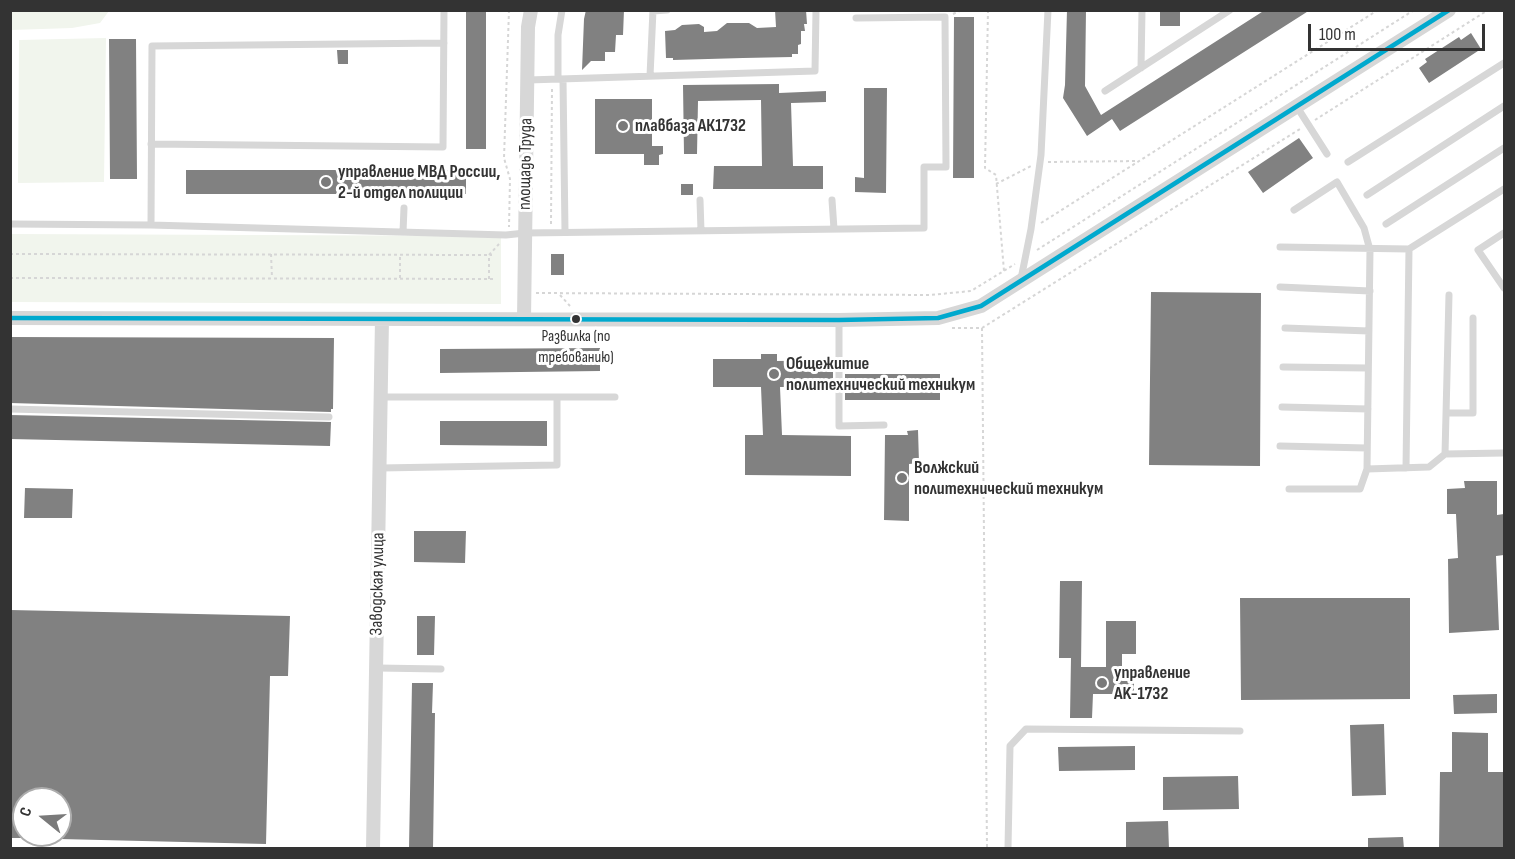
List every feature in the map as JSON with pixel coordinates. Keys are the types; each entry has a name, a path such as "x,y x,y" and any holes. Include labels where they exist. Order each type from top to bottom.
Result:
{"street":[{"name":"площадь Труда","path":"524,319 528,27 531,10"},
{"path":"10,318 839,320 938,318 981,306 1449,10"},
{"name":"Заводская улица","path":"373,849 382,319"}],"lane":[{"path":"151,144 443,147 444,10"},
{"path":"562,10 558,35 558,79 565,232"},
{"path":"650,76 653,11 667,10"},
{"path":"528,80 814,71 816,10"},
{"path":"1021,281 1040,162 1048,10"},
{"path":"1142,10 1142,68"},
{"path":"1105,91 1230,10"},
{"path":"10,224 151,225 506,235 551,232 924,228 924,167 946,167 945,17 856,18"},
{"path":"151,225 152,46 444,43"},
{"path":"1348,162 1504,63"},
{"path":"1367,195 1504,106"},
{"path":"1297,107 1328,154"},
{"path":"1386,224 1504,148"},
{"path":"1289,489 1359,489 1366,469 1368,409 1370,250 1364,228 1338,182 1294,210"},
{"path":"1280,247 1409,249 1504,189"},
{"path":"700,200 701,231"},
{"path":"832,200 834,229"},
{"path":"403,232 404,208"},
{"path":"1503,285 1478,250 1504,233"},
{"path":"1406,468 1409,249"},
{"path":"1280,287 1370,291"},
{"path":"1445,454 1449,295"},
{"path":"1446,413 1473,413 1473,318"},
{"path":"839,320 839,426 884,425"},
{"path":"1285,328 1369,331"},
{"path":"1282,367 1368,368"},
{"path":"381,397 615,397"},
{"path":"380,468 557,465 557,397"},
{"path":"1282,407 1368,409"},
{"path":"10,410 329,417"},
{"path":"1280,446 1367,448"},
{"path":"1366,469 1429,467 1445,454 1504,453"},
{"path":"377,668 441,669"},
{"path":"1008,849 1010,746 1026,729 1240,731"}],"path":[{"path":"489,279 491,255 509,232 510,179 504,158 509,10"},
{"path":"988,10 985,168 996,175 1004,271"},
{"path":"1031,229 1378,10"},
{"path":"524,293 930,296 971,291 1414,10"},
{"path":"987,849 982,328 1488,10"},
{"path":"551,232 558,79"},
{"path":"996,184 1040,162 1139,161"},
{"path":"10,254 491,255"},
{"path":"271,254 272,278"},
{"path":"400,255 400,278"},
{"path":"10,278 495,279"}],"shaded area":[{"path":"10,11 109,11 100,23 72,28 11,30"},
{"path":"106,38 104,182 18,183 19,40"},
{"path":"11,234 501,236 501,304 11,302"}],"building":[{"path":"466,10 486,10 486,149 466,149"},
{"path":"586,10 624,10 623,35 616,35 615,52 605,52 605,61 591,61 582,70 584,19"},
{"path":"775,10 806,10 805,31 801,31 798,54 792,54 792,57 673,60 673,58 666,58 665,31 675,30 682,25 699,24 704,27 704,32 717,31 727,23 749,23 757,28 776,27"},
{"path":"1067,10 1086,10 1085,86 1101,115 1265,10 1310,10 1120,131 1112,119 1087,136 1063,98"},
{"path":"1160,10 1180,10 1180,26 1160,26"},
{"path":"954,17 974,17 974,178 953,178"},
{"path":"1471,33 1481,49 1429,83 1419,68 1427,62 1425,59 1459,37 1461,40"},
{"path":"109,39 136,39 137,179 110,179"},
{"path":"337,50 348,50 348,64 338,64"},
{"path":"779,84 779,93 826,91 826,102 791,103 793,166 823,166 823,189 713,189 714,166 762,166 761,100 698,101 697,154 684,154 683,85"},
{"path":"864,88 887,88 886,193 855,192 855,177 864,178"},
{"name":"плавбаза АК1732","path":"595,99 652,99 652,146 663,146 663,154 659,155 659,165 644,165 644,154 595,154"},
{"path":"1299,138 1313,158 1263,193 1248,172"},
{"name":"управление МВД России, 2-й отдел полиции","path":"186,170 466,170 466,194 186,194"},
{"path":"681,184 693,184 693,195 681,195"},
{"path":"551,254 564,254 564,275 551,275"},
{"path":"1151,292 1261,293 1260,466 1149,465"},
{"path":"10,337 334,338 333,409 331,412 10,403"},
{"path":"600,348 600,371 440,373 440,349"},
{"path":"761,354 777,354 777,361 833,360 833,387 780,387 782,435 851,436 851,476 745,475 745,435 763,435 761,387 713,387 713,359 761,359"},
{"path":"845,374 940,374 940,400 845,400"},
{"path":"10,415 331,422 330,446 10,439"},
{"path":"440,421 547,421 547,446 440,445"},
{"name":"Волжский политехнический техникум","path":"918,430 919,463 909,464 909,521 884,520 885,435 908,435 907,431"},
{"path":"1464,481 1497,481 1497,515 1504,514 1504,555 1496,556 1499,630 1449,633 1448,559 1458,558 1456,514 1447,514 1447,489 1465,488"},
{"path":"25,488 73,489 72,518 24,518"},
{"path":"414,531 466,531 465,563 414,562"},
{"path":"1060,581 1082,581 1081,667 1106,667 1106,621 1136,621 1136,654 1122,654 1122,672 1134,673 1134,694 1093,694 1092,718 1070,718 1071,658 1059,658"},
{"path":"1240,598 1410,598 1410,699 1241,700"},
{"path":"10,610 290,616 288,676 270,676 266,844 72,839 72,787 12,787 12,838 10,838"},
{"path":"417,616 435,616 434,655 417,655"},
{"path":"412,683 433,683 432,713 435,713 433,849 409,849"},
{"path":"1497,694 1497,713 1454,714 1453,695"},
{"path":"1384,724 1386,795 1352,796 1350,725"},
{"path":"1452,732 1488,733 1488,772 1504,772 1504,849 1439,849 1440,772 1452,772"},
{"path":"1135,746 1135,770 1059,771 1058,747"},
{"path":"1238,776 1239,809 1163,810 1163,777"},
{"path":"1168,821 1169,849 1126,849 1126,822"},
{"path":"1403,837 1404,849 1368,849 1368,838"}],"transit line":[{"path":"10,318 839,320 938,318 981,306 1449,10"}],"place":[{"name":"плавбаза АК1732","path":"623,126"},
{"name":"управление МВД России, 2-й отдел полиции","path":"326,182"},
{"name":"Развилка (по требованию)","path":"576,319"},
{"name":"Общежитие политехнический техникум","path":"774,374"},
{"name":"Волжский политехнический техникум","path":"902,478"},
{"name":"управление AK-1732","path":"1102,683"}]}
